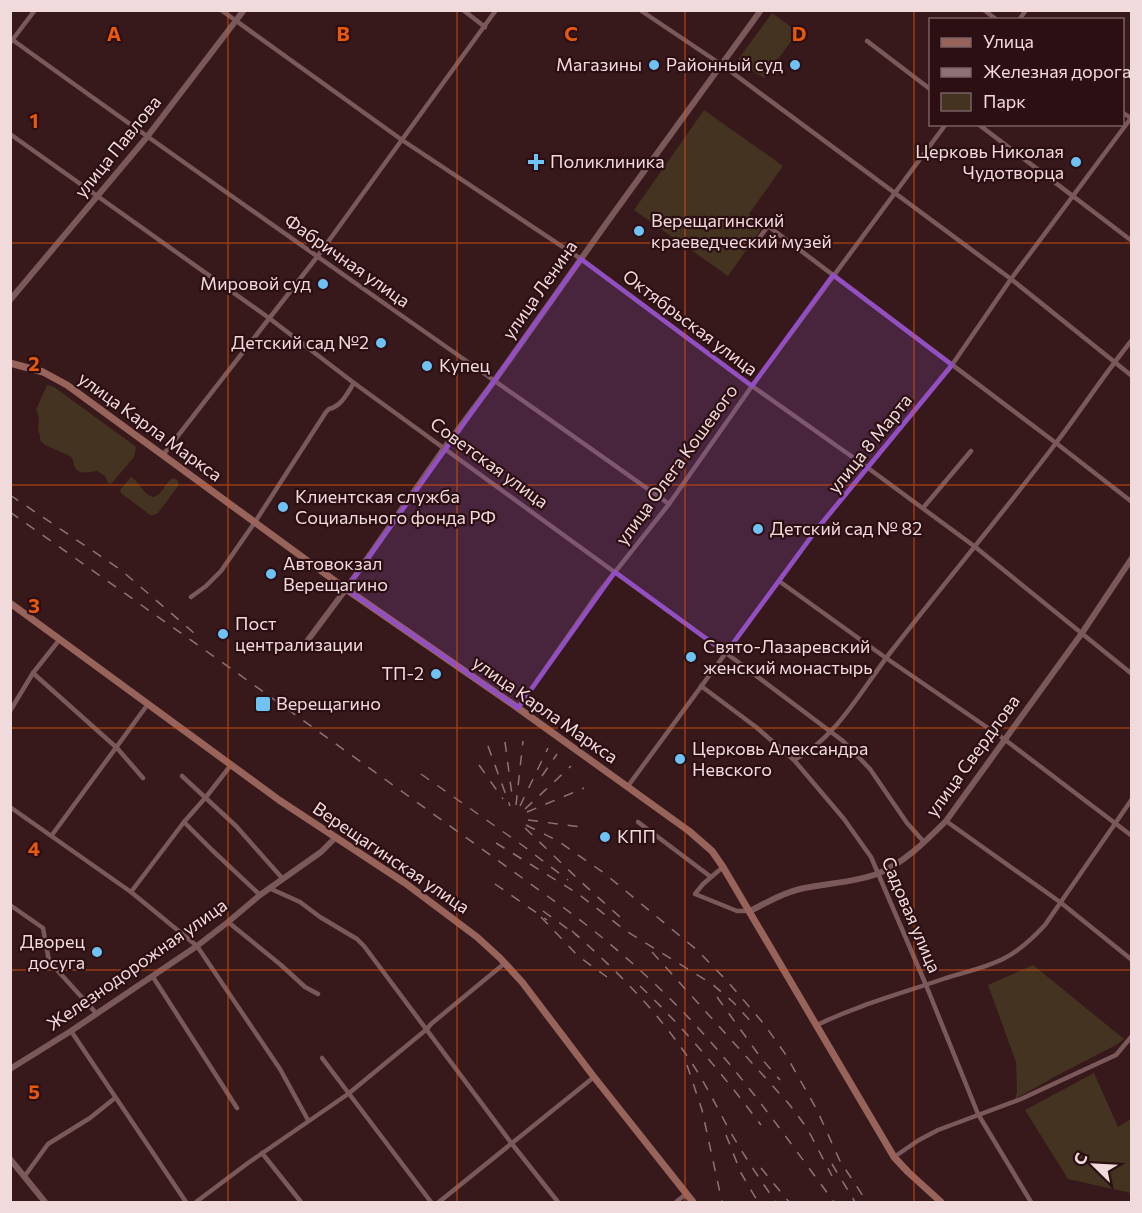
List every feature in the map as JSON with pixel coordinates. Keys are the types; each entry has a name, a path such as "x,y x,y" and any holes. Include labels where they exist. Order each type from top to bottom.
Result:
{"main road":[{"name":"улица Карла Маркса","path":"10,363 55,377 346,589 697,836 712,851 723,867 894,1157 941,1203"},
{"name":"Верещагинская улица","path":"10,603 296,812 405,883 477,937 522,982 693,1203"}],"street":[{"path":"11,40 35,10"},
{"name":"Октябрьская улица","path":"221,10 402,140 581,259 752,386 923,508 974,546 1131,674"},
{"name":"улица Павлова","path":"10,300 99,196 244,10"},
{"path":"463,10 485,27"},
{"path":"163,455 317,257 496,10"},
{"path":"640,10 722,65 896,193 1011,279 1131,376"},
{"name":"улица Ленина","path":"305,644 761,10"},
{"name":"Фабричная улица","path":"11,40 669,504"},
{"path":"867,41 929,88"},
{"name":"улица 8 Марта","path":"628,786 817,529 952,365 1011,279 1131,118"},
{"name":"улица Олега Кошевого","path":"518,708 590,604 669,504 752,386 945,126"},
{"path":"981,126 1131,241"},
{"name":"Советская улица","path":"10,134 269,318 843,741 866,764 907,824 924,842"},
{"path":"754,245 768,226 1056,442 1131,502"},
{"path":"794,760 818,745 831,732 886,658 1056,442 1131,340"},
{"path":"191,597 216,577 255,522 326,412 340,404 354,382"},
{"path":"923,508 971,451"},
{"name":"улица Свердлова","path":"750,911 788,893 858,880 879,873 897,863 924,842 946,821 1082,633 1131,558"},
{"path":"779,581 1004,739 1131,836"},
{"path":"11,710 33,673 60,639"},
{"path":"33,673 117,748 143,778"},
{"name":"Садовая улица","path":"701,686 756,727 794,760 860,839 872,857 978,1114 1031,1203"},
{"path":"52,835 148,704"},
{"path":"131,892 231,765"},
{"path":"182,776 236,826 283,879"},
{"path":"817,1025 838,1015 983,967 1004,959 1022,948 1045,925 1131,799"},
{"path":"10,807 131,892 197,946 280,1070 308,1120"},
{"path":"946,821 1060,902 1131,960"},
{"path":"184,822 261,895"},
{"path":"638,822 711,877"},
{"name":"Железнодорожная улица","path":"10,1069 197,946 269,888 321,852 335,838"},
{"path":"723,867 695,894 737,911 750,911"},
{"path":"269,888 300,902 315,914 357,939 364,946 558,1203"},
{"path":"10,905 43,928 50,961 96,1013"},
{"path":"228,922 282,965 305,987 318,994"},
{"path":"196,1203 308,1120 348,1094 505,963"},
{"path":"153,977 237,1108"},
{"path":"70,1031 186,1203"},
{"path":"894,1157 938,1130 1021,1099 1116,1055 1131,1036"},
{"path":"322,1058 431,1203"},
{"path":"439,1203 594,1077"},
{"path":"24,1177 48,1144 90,1118 116,1098"},
{"path":"262,1153 301,1203"},
{"path":"10,1159 45,1203"},
{"path":"676,1203 686,1194"}],"highlighted area":[{"path":"581,259 752,386 833,275 952,365 817,529 726,653 615,572 518,708 346,589"}],"green space":[{"path":"772,13 798,32 764,78 737,61"},
{"path":"704,110 783,166 749,214 764,225 728,276 634,210"},
{"path":"47,385 54,387 135,446 134,457 111,484 97,471 78,471 70,456 45,445 40,440 39,417 36,410"},
{"path":"131,477 147,494 153,497 174,478 178,481 178,486 158,513 150,515 121,493 120,490"},
{"path":"1033,965 1124,1039 1015,1099 1016,1062 988,985"},
{"path":"1094,1073 1118,1127 1131,1119 1131,1193 1068,1179 1025,1110"}],"railway":[{"path":"10,495 121,570 201,639"},
{"path":"10,512 564,908 618,951 652,981 700,1030 769,1114 834,1202"},
{"path":"516,805 523,741"},
{"path":"505,742 512,795"},
{"path":"488,746 510,806"},
{"path":"520,806 548,748"},
{"path":"542,776 557,754"},
{"path":"479,765 503,799"},
{"path":"525,809 571,766"},
{"path":"421,774 568,880"},
{"path":"527,812 584,788"},
{"path":"528,820 581,827"},
{"path":"526,825 558,841 604,873 697,950 728,982 764,1024 786,1055 817,1110 840,1161 867,1202"},
{"path":"525,828 621,918"},
{"path":"496,843 577,893 626,931 712,984 754,1025"},
{"path":"495,884 547,920"},
{"path":"543,911 579,937"},
{"path":"541,917 578,956 607,977"},
{"path":"572,931 633,989 673,1036 698,1072 731,1133 776,1202"},
{"path":"652,952 789,1104 807,1128 832,1176"},
{"path":"640,986 704,1053 761,1125"},
{"path":"717,997 761,1058 780,1080"},
{"path":"687,1065 702,1110 722,1202"},
{"path":"726,1135 741,1173 758,1202"},
{"path":"832,1164 855,1202"},
{"path":"761,1168 789,1202"}],"place":[{"name":"Магазины","path":"654,65"},
{"name":"Районный суд","path":"795,65"},
{"name":"Поликлиника","path":"536,162"},
{"name":"Церковь Николая Чудотворца","path":"1076,162"},
{"name":"Верещагинский краеведческий музей","path":"639,231"},
{"name":"Мировой суд","path":"323,284"},
{"name":"Детский сад №2","path":"381,343"},
{"name":"Купец","path":"427,366"},
{"name":"Клиентская служба Социального фонда РФ","path":"283,507"},
{"name":"Детский сад № 82","path":"758,529"},
{"name":"Автовокзал Верещагино","path":"271,574"},
{"name":"Пост централизации","path":"223,634"},
{"name":"Свято-Лазаревский женский монастырь","path":"691,657"},
{"name":"ТП-2","path":"436,674"},
{"name":"Верещагино","path":"263,704"},
{"name":"Церковь Александра Невского","path":"680,759"},
{"name":"КПП","path":"605,837"},
{"name":"Дворец досуга","path":"97,952"}]}
